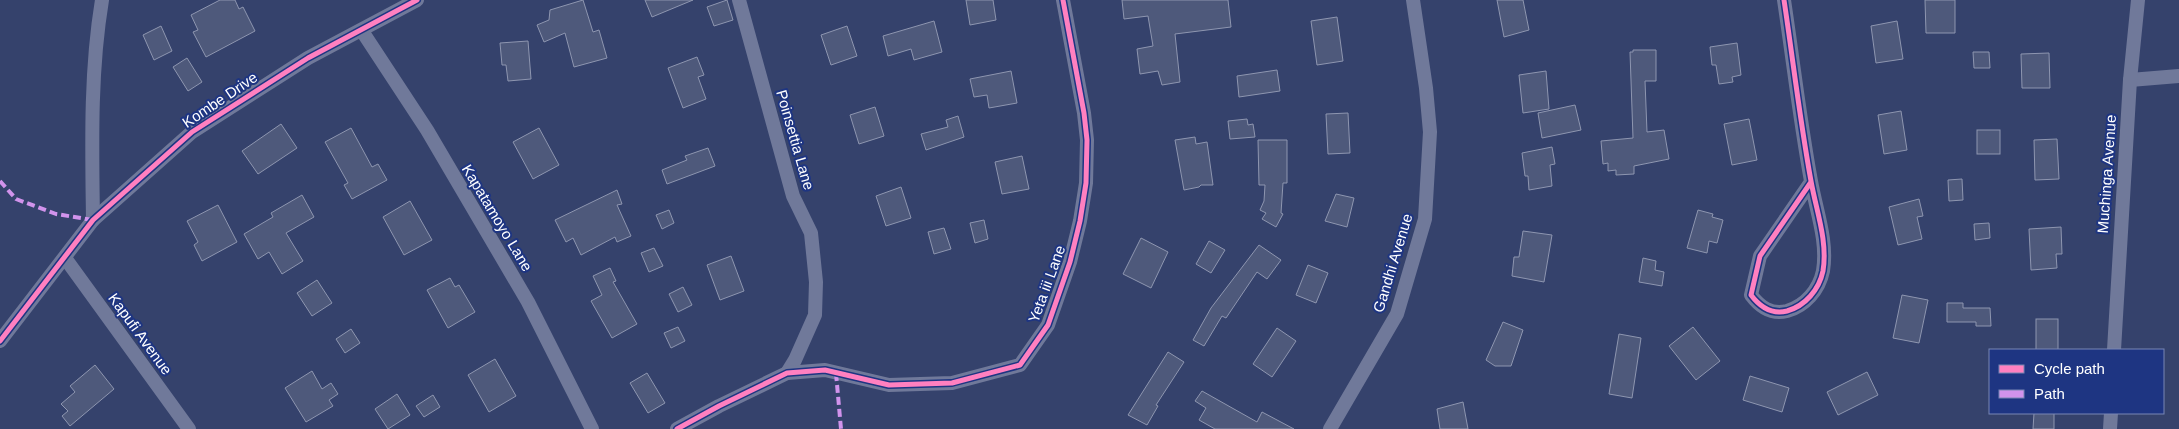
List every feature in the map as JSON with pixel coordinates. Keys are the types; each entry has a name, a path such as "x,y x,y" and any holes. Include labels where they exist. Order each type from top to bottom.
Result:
{"street":[{"path":"92,220 92,123 98,20 102,0"},
{"name":"Kombe Drive","path":"0,341 65,258 92,220 192,132 308,58 417,0"},
{"name":"Poinsettia Lane","path":"739,0 793,196 811,233 816,282 815,315 795,360 787,373"},
{"name":"Yeta iii Lane","path":"787,373 825,370 890,385 952,383 1020,365 1048,325 1070,262 1080,221 1086,184 1087,140 1084,113 1063,0"},
{"name":"Gandhi Avenue","path":"1330,429 1397,314 1425,219 1430,132 1426,88 1413,0"},
{"path":"1784,0 1811,182 1824,253 1822,273 1815,290 1807,302 1787,311 1770,311 1760,307 1751,295 1760,256 1811,182"},
{"name":"Muchinga Avenue","path":"2114,349 2130,80 2138,0"},
{"name":"Kapatamoyo Lane","path":"362,30 427,130 528,302 592,429"},
{"path":"2130,80 2179,76"},
{"name":"Kapufi Avenue","path":"65,258 189,429"},
{"path":"677,429 787,373"},
{"path":"2110,429 2111,414"}],"building":[{"path":"220,0 235,0 239,9 243,7 255,31 206,57 193,32 198,30 191,15"},
{"path":"583,0 593,32 599,30 607,58 574,67 565,33 544,42 537,25 549,20 550,10"},
{"path":"645,0 693,0 652,17"},
{"path":"727,0 733,20 714,26 707,7"},
{"path":"966,0 993,0 996,20 970,25"},
{"path":"1122,0 1228,0 1231,27 1175,34 1180,82 1162,85 1158,71 1140,74 1137,49 1153,46 1148,16 1124,19"},
{"path":"1497,0 1523,0 1529,30 1504,37"},
{"path":"1925,0 1955,0 1955,33 1926,33"},
{"path":"1337,17 1343,61 1317,65 1311,21"},
{"path":"934,21 942,52 914,60 911,49 888,56 883,36"},
{"path":"1897,21 1903,59 1876,63 1871,26"},
{"path":"161,26 172,51 154,60 143,35"},
{"path":"847,26 857,56 831,65 821,35"},
{"path":"528,41 531,79 508,81 506,65 502,65 500,43"},
{"path":"1737,43 1741,75 1732,77 1733,82 1719,84 1716,65 1712,65 1710,47"},
{"path":"1633,50 1656,50 1656,81 1645,81 1647,132 1664,130 1669,159 1634,166 1634,174 1616,175 1616,170 1608,171 1608,163 1603,164 1601,141 1633,138 1630,52 1633,52"},
{"path":"1973,52 1989,52 1990,68 1974,68"},
{"path":"2049,53 2050,88 2022,88 2021,54"},
{"path":"697,57 704,75 698,77 706,99 683,108 668,68"},
{"path":"187,58 202,82 188,91 173,67"},
{"path":"1277,70 1280,91 1239,97 1237,76"},
{"path":"1011,71 1017,103 989,108 987,95 974,97 970,79"},
{"path":"1546,71 1549,109 1523,113 1519,75"},
{"path":"1575,105 1581,130 1542,138 1538,113"},
{"path":"875,107 884,136 859,144 850,115"},
{"path":"1901,111 1907,150 1884,154 1878,115"},
{"path":"1348,113 1350,153 1328,154 1326,114"},
{"path":"958,116 964,137 926,150 921,134 948,127 946,120"},
{"path":"1247,119 1248,125 1253,124 1255,137 1230,139 1228,121"},
{"path":"1749,119 1757,160 1732,165 1724,124"},
{"path":"281,124 297,148 258,174 242,151"},
{"path":"351,128 372,167 378,164 387,180 352,199 344,185 348,183 325,142"},
{"path":"539,128 559,165 533,179 513,142"},
{"path":"1977,130 2000,130 2000,154 1977,154"},
{"path":"1195,137 1196,144 1207,142 1213,185 1201,185 1184,190 1175,140"},
{"path":"2057,139 2059,179 2035,180 2034,140"},
{"path":"1258,140 1287,140 1287,183 1283,183 1281,213 1283,214 1276,227 1262,219 1266,213 1260,210 1264,201 1265,185 1259,185"},
{"path":"1552,147 1555,164 1550,165 1552,186 1529,190 1528,176 1525,176 1522,153"},
{"path":"708,148 715,166 667,184 662,170 687,160 685,156"},
{"path":"1022,156 1029,189 1002,194 995,162"},
{"path":"1962,179 1963,200 1949,201 1948,180"},
{"path":"901,187 911,218 886,226 876,196"},
{"path":"617,190 622,204 617,205 631,236 617,242 615,237 581,255 573,238 566,242 555,220"},
{"path":"1336,194 1354,198 1347,227 1325,221"},
{"path":"302,195 314,217 286,233 303,261 282,274 269,252 258,259 244,234 273,217 271,213"},
{"path":"1919,199 1923,216 1917,217 1922,239 1898,245 1889,207"},
{"path":"410,201 432,240 404,255 383,217"},
{"path":"218,205 237,242 202,261 194,245 198,242 187,221"},
{"path":"669,210 674,223 662,229 656,215"},
{"path":"1698,210 1713,214 1712,217 1723,220 1717,243 1709,241 1707,253 1687,248"},
{"path":"984,220 988,239 975,243 970,223"},
{"path":"1989,223 1990,238 1975,240 1974,224"},
{"path":"2061,227 2062,254 2056,254 2057,268 2031,270 2029,229"},
{"path":"944,228 951,249 934,254 928,232"},
{"path":"1523,231 1552,235 1544,282 1512,276 1514,257 1519,257"},
{"path":"1141,238 1168,252 1151,288 1123,274"},
{"path":"1209,241 1225,250 1211,273 1196,264"},
{"path":"1259,245 1281,260 1267,279 1257,272 1226,318 1222,316 1204,346 1193,340 1211,308"},
{"path":"654,248 663,266 649,272 641,253"},
{"path":"731,256 744,291 720,300 707,265"},
{"path":"1643,258 1656,261 1655,270 1664,272 1662,286 1639,282"},
{"path":"1308,265 1328,273 1316,303 1296,295"},
{"path":"610,268 616,281 613,282 637,324 612,338 591,301 602,295 593,276"},
{"path":"450,278 455,287 459,285 475,312 448,328 427,290"},
{"path":"317,280 332,303 312,316 297,293"},
{"path":"683,287 692,305 678,312 669,294"},
{"path":"1902,295 1928,300 1919,343 1893,338"},
{"path":"1947,303 1963,303 1963,308 1990,308 1991,326 1976,326 1976,322 1947,322"},
{"path":"2036,319 2058,319 2058,349 2036,349"},
{"path":"1503,322 1523,330 1511,366 1495,366 1486,360"},
{"path":"678,327 685,341 671,348 664,333"},
{"path":"1693,327 1720,361 1696,380 1669,346"},
{"path":"1277,328 1296,341 1272,377 1253,364"},
{"path":"351,329 360,343 345,353 336,339"},
{"path":"1619,334 1641,338 1632,398 1609,394"},
{"path":"1168,352 1184,362 1156,405 1158,406 1147,425 1128,415"},
{"path":"495,359 516,396 489,412 468,375"},
{"path":"95,365 114,389 70,426 62,416 68,411 61,404 75,392 70,386"},
{"path":"312,371 322,389 331,383 338,394 329,400 333,406 306,422 285,388"},
{"path":"1867,372 1878,395 1838,415 1827,392"},
{"path":"647,373 665,403 648,413 630,383"},
{"path":"1750,376 1789,388 1782,412 1743,400"},
{"path":"1202,391 1257,422 1262,412 1294,429 1215,429 1199,420 1206,408 1195,401"},
{"path":"397,394 410,415 388,429 375,409"},
{"path":"433,395 440,407 424,417 416,406"},
{"path":"1463,402 1468,429 1440,429 1437,409"},
{"path":"2034,414 2054,414 2054,429 2033,429"}],"marked path":[{"path":"0,181 16,199 56,214 93,220"},
{"path":"836,373 841,429"}],"cycle path":[{"path":"0,341 93,220 192,132 308,58 417,0"},
{"path":"677,429 787,373 825,370 889,385 952,383 1020,365 1048,325 1070,262 1080,221 1086,183 1087,140 1084,113 1063,0"},
{"path":"1784,0 1807,158 1823,237 1824,260 1823,271 1818,285 1805,301 1794,309 1781,312 1771,311 1758,303 1751,295 1760,256 1811,182"}]}
